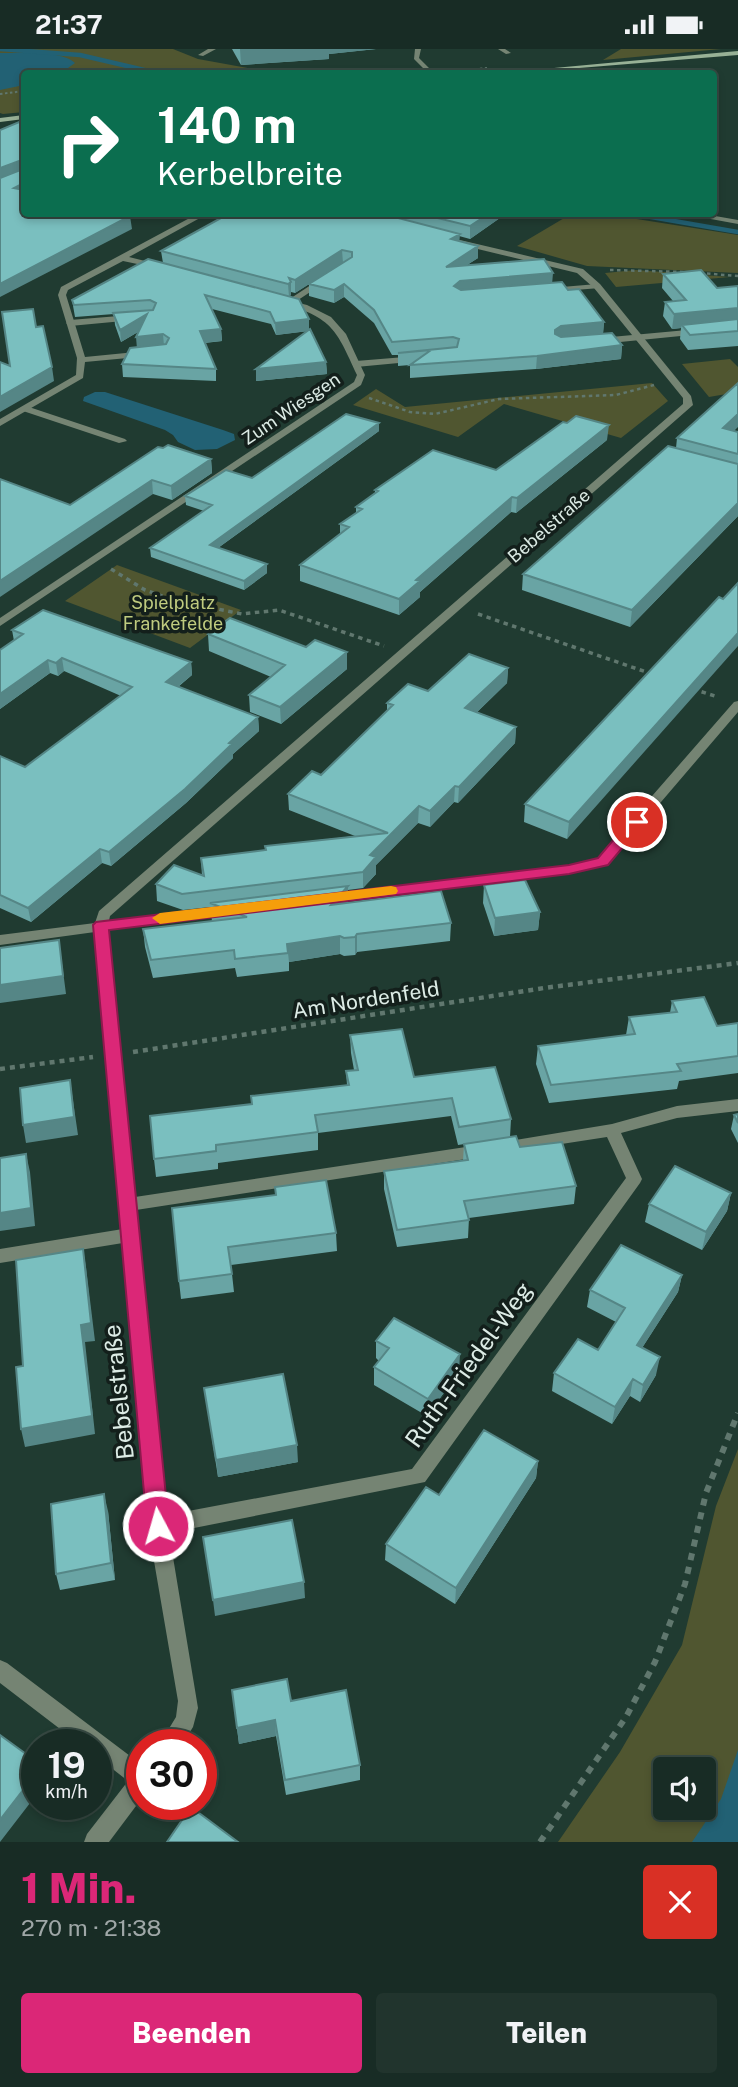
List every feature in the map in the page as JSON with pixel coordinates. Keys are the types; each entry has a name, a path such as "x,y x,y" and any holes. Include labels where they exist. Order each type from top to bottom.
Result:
{"main road":[{"path":"537,70 738,53"},
{"path":"0,120 21,117"}],"street":[{"path":"201,55 212,49"},
{"path":"418,49 416,58 428,70"},
{"path":"500,49 508,53"},
{"path":"0,423 80,376 81,360 62,295 64,289 199,217"},
{"path":"706,217 738,222"},
{"name":"Bebelstraße","path":"180,1729 188,1713 158,1526 101,925 104,914 688,405 688,398 672,378 597,286 580,271 444,239"},
{"path":"122,258 173,271"},
{"path":"289,302 336,274"},
{"path":"542,291 597,286"},
{"name":"Zum Wiesgen","path":"0,623 358,383 361,375 339,329 329,316 275,298"},
{"path":"70,323 137,318"},
{"path":"587,342 710,330"},
{"path":"81,360 150,353"},
{"path":"356,364 425,359"},
{"path":"26,409 121,441"},
{"path":"639,449 654,453"},
{"path":"321,899 569,870 603,861 732,702"},
{"path":"0,940 239,909"},
{"path":"128,1205 612,1130 677,1112 738,1105"},
{"name":"Ruth-Friedel-Weg","path":"158,1526 418,1476 634,1179 612,1130"},
{"path":"0,1256 129,1235"},
{"path":"0,1670 126,1767"},
{"path":"94,1842 126,1800"}],"path":[{"path":"0,95 21,92"},
{"path":"580,271 636,269 687,272"},
{"path":"700,273 738,276"},
{"path":"347,391 394,409 433,414 453,413 500,399 606,398 640,391 672,378"},
{"path":"94,560 145,590 173,600 242,614 279,610 404,653"},
{"path":"458,606 662,678"},
{"path":"687,687 732,702"},
{"name":"Am Nordenfeld","path":"0,1069 544,988 738,963"},
{"path":"540,1842 626,1717 655,1662 685,1584 706,1493 738,1413"}],"green space":[{"path":"0,49 173,49 198,59 258,70 21,70 21,112 0,113"},
{"path":"621,49 721,49 603,60"},
{"path":"566,217 624,217 738,235 738,273 587,266 517,246"},
{"path":"636,270 730,277 616,287 605,273"},
{"path":"730,359 738,367 738,392 709,397 682,364"},
{"path":"652,383 668,401 621,438 504,404 458,437 353,405 376,389 405,407"},
{"name":"Spielplatz Frankefelde","path":"117,565 241,610 190,648 65,601"},
{"path":"738,1449 738,1842 558,1842 620,1752 682,1645 716,1506"}],"water":[{"path":"0,53 51,54 75,63 65,70 21,70 21,86 0,90"},
{"path":"95,392 105,392 223,430 234,434 235,440 217,449 195,450 178,442 165,430 83,401 84,397"},
{"path":"738,1750 738,1842 692,1842 707,1820 716,1820 716,1806"}],"building":[{"path":"21,121 21,160 0,168 0,130"},
{"path":"21,170 21,184 14,188 21,189 21,217 128,217 0,284 0,178"},
{"path":"223,217 394,217 460,234 451,239 478,246 446,267 544,259 553,273 460,281 454,286 461,290 562,282 568,290 579,289 604,322 561,326 555,330 555,334 561,337 612,333 622,345 537,356 410,365 431,350 398,353 457,347 459,339 453,337 392,342 374,310 344,284 334,290 309,284 352,257 352,252 342,250 295,280 289,278 291,282 288,284 161,251"},
{"path":"433,217 484,217 470,226"},
{"path":"148,259 299,299 309,319 275,323 270,312 205,295 221,329 200,331 216,369 122,364 130,348 166,344 169,338 163,334 136,337 147,314 120,330 113,313 153,310 156,303 150,300 74,305 72,300"},
{"path":"701,270 717,288 738,286 738,308 674,314 665,302 686,300 663,274"},
{"path":"33,309 36,327 43,326 52,367 0,397 0,362 10,366 2,312"},
{"path":"738,319 738,331 690,335 682,325"},
{"path":"310,329 326,362 256,369"},
{"path":"738,383 738,414 723,428 738,432 738,454 677,438"},
{"path":"346,414 379,423 210,545 267,564 244,581 150,548 212,505 185,496 226,470 252,478"},
{"path":"576,416 609,425 517,498 512,497 416,580 420,581 399,599 300,565 349,527 340,524 362,509 356,507 378,491 375,490 433,450 496,470 563,422 567,423"},
{"path":"168,445 211,459 171,486 152,480 0,581 0,479 70,505 158,447"},
{"path":"668,446 738,464 738,503 632,610 523,574"},
{"path":"738,583 738,633 569,822 525,804 719,597 723,599"},
{"path":"43,610 191,662 166,682 258,717 185,789 109,852 100,849 28,908 0,895 0,756 25,767 132,687 62,658 56,663 48,660 0,694 0,650 23,634 12,630"},
{"path":"230,618 306,647 315,640 347,652 280,707 249,695 285,665 208,634"},
{"path":"469,654 508,668 465,708 516,727 459,787 455,786 430,811 419,806 370,855 376,857 363,872 182,894 156,884 174,865 204,876 201,858 266,850 265,846 388,833 288,794 312,771 321,775 393,705 387,703 408,684 428,691"},
{"path":"525,880 540,912 495,918 484,885"},
{"path":"348,886 331,905 441,891 451,923 287,944 288,953 235,959 234,950 151,960 143,929 247,917 210,903"},
{"path":"59,940 63,976 0,985 0,948"},
{"path":"704,997 717,1026 738,1023 738,1056 677,1064 681,1071 551,1085 538,1046 635,1034 629,1017 677,1012 672,1001"},
{"path":"402,1029 414,1077 495,1067 511,1119 459,1127 452,1098 315,1115 318,1132 216,1145 216,1151 154,1159 150,1116 252,1104 251,1096 349,1085 346,1071 358,1070 350,1035"},
{"path":"70,1080 74,1117 23,1125 20,1088"},
{"path":"516,1136 520,1147 562,1142 576,1186 464,1201 469,1220 397,1230 384,1171 468,1160 464,1144"},
{"path":"26,1154 31,1208 0,1213 0,1158"},
{"path":"675,1166 731,1193 706,1232 649,1204"},
{"path":"326,1180 336,1233 228,1247 232,1274 179,1281 172,1208 276,1195 275,1187"},
{"path":"621,1245 682,1275 637,1345 660,1357 643,1385 633,1379 615,1407 554,1373 578,1339 598,1350 625,1308 590,1290"},
{"path":"83,1249 91,1323 81,1325 92,1416 21,1429 16,1367 23,1366 16,1260"},
{"path":"394,1318 460,1354 428,1399 374,1367 389,1348 376,1341"},
{"path":"283,1374 297,1445 216,1460 204,1388"},
{"path":"484,1430 538,1461 456,1588 386,1544 426,1487 439,1495"},
{"path":"104,1494 111,1563 56,1574 51,1504"},
{"path":"292,1520 304,1582 213,1600 203,1537"},
{"path":"287,1679 291,1701 346,1690 360,1765 285,1780 275,1720 237,1728 232,1690"},
{"path":"0,1735 21,1750 21,1793 0,1820"},
{"path":"182,1820 208,1820 238,1842 167,1842"}],"waterway":[{"path":"0,49 80,55 144,70"},
{"path":"651,217 738,232"}],"slow traffic":[{"path":"160,918 391,891"}],"route":[{"path":"158,1526 101,925 569,870 603,861 637,822"}]}
